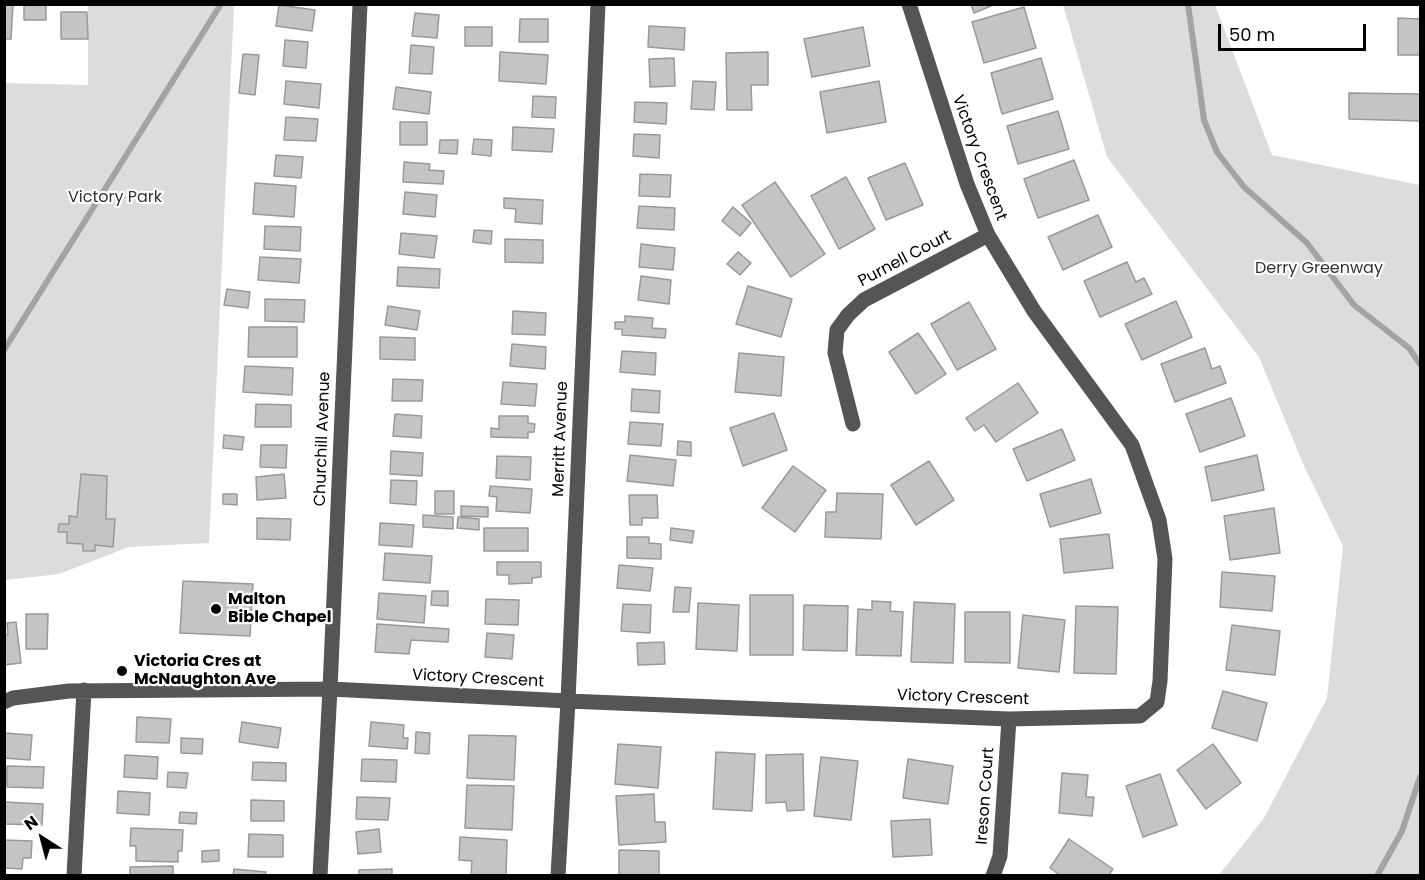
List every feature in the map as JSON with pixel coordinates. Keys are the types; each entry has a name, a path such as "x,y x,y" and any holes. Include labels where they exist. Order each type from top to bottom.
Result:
{"street":[{"name":"Churchill Avenue","path":"320,876 360,4"},
{"name":"Merritt Avenue","path":"558,876 568,701 598,4"},
{"name":"Victory Crescent","path":"4,702 13,698 84,690 330,689 1009,719 1140,716 1157,702 1160,681 1165,559 1159,520 1132,445 1034,311 988,235 967,184 909,4"},
{"name":"Purnell Court","path":"853,424 835,353 837,330 864,300 988,235"},
{"path":"74,876 84,690"},
{"name":"Ireson Court","path":"993,876 1000,856 1009,719"}],"green space":[{"name":"Victory Park","path":"88,5 234,5 209,543 129,547 59,574 5,580 5,83 88,85"},
{"name":"Derry Greenway","path":"1063,5 1215,5 1272,155 1420,185 1420,875 1219,875 1264,818 1327,698 1343,546 1304,466 1259,357 1107,157"}],"building":[{"path":"4,4 13,4 11,39 4,39"},
{"path":"24,4 46,4 46,20 24,20"},
{"path":"971,4 996,4 974,13"},
{"path":"279,5 315,10 312,31 276,26"},
{"path":"1024,7 1036,48 984,63 972,22"},
{"path":"61,12 87,12 88,39 61,39"},
{"path":"415,13 439,15 437,38 412,36"},
{"path":"1398,18 1420,19 1420,55 1398,55"},
{"path":"520,19 548,19 548,42 519,42"},
{"path":"649,26 685,28 684,50 648,47"},
{"path":"465,27 492,27 492,46 465,46"},
{"path":"863,27 870,66 812,77 804,39"},
{"path":"285,40 308,42 306,68 283,66"},
{"path":"411,45 434,47 432,74 409,73"},
{"path":"500,52 548,55 546,84 499,81"},
{"path":"768,52 768,85 751,85 752,110 727,110 726,53"},
{"path":"243,54 259,55 255,95 239,93"},
{"path":"674,58 675,86 650,87 649,59"},
{"path":"1041,58 1053,99 1002,114 991,73"},
{"path":"286,81 321,84 319,108 284,104"},
{"path":"693,81 716,82 714,110 691,109"},
{"path":"879,81 886,122 827,133 820,92"},
{"path":"396,87 431,92 429,114 393,109"},
{"path":"1349,93 1420,94 1420,121 1349,119"},
{"path":"533,96 556,97 555,118 532,117"},
{"path":"635,102 667,103 666,124 634,122"},
{"path":"1058,111 1069,149 1018,164 1007,126"},
{"path":"286,117 318,119 316,141 284,140"},
{"path":"400,122 427,122 427,145 400,145"},
{"path":"513,127 554,129 552,152 512,150"},
{"path":"634,134 660,135 659,158 633,156"},
{"path":"474,139 492,140 491,156 472,154"},
{"path":"440,140 458,140 457,154 439,153"},
{"path":"276,155 303,157 301,178 274,176"},
{"path":"1074,160 1089,200 1038,218 1024,179"},
{"path":"404,162 430,164 429,170 444,171 443,184 403,182"},
{"path":"905,163 923,205 886,220 868,178"},
{"path":"640,174 671,175 670,197 639,196"},
{"path":"846,177 875,229 839,249 811,196"},
{"path":"775,182 825,254 791,277 742,205"},
{"path":"255,183 296,186 294,217 253,214"},
{"path":"405,192 437,195 435,217 403,214"},
{"path":"504,198 543,200 542,224 515,222 516,209 504,208"},
{"path":"639,206 675,208 674,230 637,228"},
{"path":"733,207 751,223 740,236 722,221"},
{"path":"1098,215 1112,247 1063,270 1048,237"},
{"path":"265,226 301,227 300,251 264,249"},
{"path":"474,230 492,231 491,244 473,242"},
{"path":"401,233 437,236 434,258 399,254"},
{"path":"505,239 543,240 543,263 505,262"},
{"path":"641,244 675,248 673,270 639,267"},
{"path":"738,252 751,263 740,275 727,264"},
{"path":"260,257 301,259 299,283 258,280"},
{"path":"1127,262 1136,282 1144,278 1152,294 1100,317 1084,281"},
{"path":"398,267 440,269 439,288 397,286"},
{"path":"641,276 671,280 669,304 638,300"},
{"path":"748,286 792,299 781,337 736,324"},
{"path":"227,289 250,292 248,308 224,305"},
{"path":"265,299 305,300 304,322 265,321"},
{"path":"1176,301 1192,337 1142,360 1125,324"},
{"path":"969,302 996,349 957,370 931,324"},
{"path":"388,306 420,311 417,330 385,325"},
{"path":"513,311 546,313 545,335 512,334"},
{"path":"625,316 653,318 652,328 666,329 665,338 622,335 622,329 615,329 615,322 625,322"},
{"path":"249,327 297,327 297,357 248,357"},
{"path":"918,333 946,374 916,394 889,352"},
{"path":"380,337 415,338 415,360 380,359"},
{"path":"512,344 546,347 545,369 510,366"},
{"path":"1205,348 1212,369 1220,366 1226,383 1175,402 1161,364"},
{"path":"622,351 656,353 655,375 620,372"},
{"path":"739,353 784,357 781,396 735,392"},
{"path":"245,366 293,368 292,395 243,392"},
{"path":"393,379 423,380 422,401 392,401"},
{"path":"503,382 537,384 535,406 501,404"},
{"path":"1018,383 1038,413 996,442 984,425 975,431 966,418"},
{"path":"632,389 660,391 659,413 631,411"},
{"path":"1231,398 1245,436 1200,452 1186,414"},
{"path":"256,404 291,405 291,427 255,427"},
{"path":"774,413 787,450 743,466 730,428"},
{"path":"395,414 422,416 421,438 393,436"},
{"path":"499,416 528,416 528,423 535,424 534,432 528,432 528,438 491,437 491,428 499,429"},
{"path":"630,422 663,424 661,446 628,444"},
{"path":"1062,429 1075,460 1027,481 1013,449"},
{"path":"224,435 244,437 242,450 223,448"},
{"path":"678,441 691,442 691,456 677,455"},
{"path":"261,445 287,445 286,468 260,467"},
{"path":"391,451 423,453 422,476 390,474"},
{"path":"630,455 676,460 673,486 627,481"},
{"path":"1257,455 1264,490 1212,501 1205,467"},
{"path":"497,456 531,457 530,480 496,478"},
{"path":"929,461 954,500 916,525 891,485"},
{"path":"793,466 826,490 795,532 762,508"},
{"path":"81,474 107,476 106,519 115,519 113,547 95,545 95,551 83,551 83,544 67,543 67,532 58,532 59,524 69,524 69,516 77,517"},
{"path":"284,474 286,498 257,500 256,477"},
{"path":"1091,479 1101,513 1050,527 1040,494"},
{"path":"391,480 417,481 416,505 390,503"},
{"path":"490,486 532,489 530,513 496,511 497,497 489,496"},
{"path":"435,491 454,491 454,514 435,514"},
{"path":"837,493 883,494 881,539 825,537 826,512 836,512"},
{"path":"223,494 237,494 237,505 223,504"},
{"path":"629,495 657,495 658,518 642,518 642,525 630,525"},
{"path":"461,506 488,507 488,517 461,516"},
{"path":"1274,508 1280,553 1230,560 1224,516"},
{"path":"423,515 453,517 453,529 423,527"},
{"path":"458,517 479,519 479,530 457,528"},
{"path":"257,518 291,519 290,540 257,539"},
{"path":"380,523 414,525 412,547 379,545"},
{"path":"484,528 528,528 528,551 484,551"},
{"path":"671,528 694,531 692,543 670,540"},
{"path":"1109,534 1113,568 1064,573 1060,539"},
{"path":"627,537 649,537 649,543 661,544 661,559 627,558"},
{"path":"385,553 432,556 430,583 383,580"},
{"path":"497,562 541,562 541,577 532,578 532,583 509,584 509,575 497,575"},
{"path":"619,565 653,568 650,591 617,588"},
{"path":"1222,572 1275,576 1272,611 1220,607"},
{"name":"Malton Bible Chapel","path":"183,581 253,584 250,636 180,633"},
{"path":"675,587 691,588 689,612 673,612"},
{"path":"432,591 448,591 448,606 431,605"},
{"path":"379,593 426,596 424,623 377,619"},
{"path":"750,595 793,595 793,655 750,655"},
{"path":"486,599 519,600 518,625 485,624"},
{"path":"872,601 891,602 890,611 903,612 901,656 856,655 858,609 872,610"},
{"path":"914,602 955,604 953,663 911,662"},
{"path":"698,603 739,605 737,651 696,649"},
{"path":"623,604 651,605 650,633 621,631"},
{"path":"804,605 848,606 847,651 803,650"},
{"path":"1076,606 1118,607 1116,674 1074,673"},
{"path":"965,612 1010,612 1010,663 965,662"},
{"path":"26,614 48,614 47,649 26,649"},
{"path":"1023,615 1065,620 1059,672 1018,668"},
{"path":"16,622 21,663 4,665 4,635 8,635 7,623"},
{"path":"377,624 449,629 448,642 411,640 409,654 375,652"},
{"path":"1232,625 1280,631 1275,675 1226,670"},
{"path":"487,633 514,635 512,659 485,657"},
{"path":"664,642 665,664 638,665 637,643"},
{"path":"1223,691 1267,703 1257,741 1212,728"},
{"path":"137,717 171,719 169,743 136,742"},
{"path":"242,722 281,728 278,748 239,742"},
{"path":"371,722 404,725 403,738 408,738 407,749 369,746"},
{"path":"416,732 430,733 429,754 415,753"},
{"path":"4,733 32,735 30,760 4,758"},
{"path":"469,735 516,736 514,780 467,778"},
{"path":"181,738 203,739 202,754 181,753"},
{"path":"618,744 661,747 658,788 615,784"},
{"path":"1213,744 1241,783 1206,809 1177,770"},
{"path":"716,752 755,754 752,811 713,809"},
{"path":"803,754 804,810 787,811 786,802 766,803 766,755"},
{"path":"125,755 158,757 157,779 124,777"},
{"path":"821,757 858,761 851,820 814,816"},
{"path":"362,759 397,760 396,782 361,781"},
{"path":"908,759 953,766 948,804 903,798"},
{"path":"253,762 286,763 286,781 252,780"},
{"path":"7,766 44,767 43,788 7,787"},
{"path":"168,772 188,773 186,788 167,787"},
{"path":"1062,773 1088,775 1086,797 1094,797 1092,816 1059,813"},
{"path":"1160,774 1177,825 1143,837 1126,786"},
{"path":"467,785 514,786 512,830 465,828"},
{"path":"118,791 150,793 149,815 117,813"},
{"path":"654,794 655,822 665,822 666,842 619,845 616,796"},
{"path":"357,797 390,798 388,820 356,819"},
{"path":"251,800 284,801 284,821 251,821"},
{"path":"5,802 43,804 42,825 4,824"},
{"path":"180,812 197,813 196,824 179,823"},
{"path":"930,819 932,855 893,857 891,821"},
{"path":"131,828 183,830 182,851 178,851 178,862 136,861 136,846 130,846"},
{"path":"379,829 381,852 358,854 356,832"},
{"path":"249,834 283,835 283,857 248,857"},
{"path":"460,837 507,840 506,876 471,876 472,861 459,860"},
{"path":"1069,839 1113,869 1108,876 1061,876 1050,868"},
{"path":"4,840 32,841 31,858 23,858 22,869 4,868"},
{"path":"219,850 219,861 202,862 202,851"},
{"path":"619,850 659,851 659,876 619,876"},
{"path":"173,866 173,876 130,876 130,867"},
{"path":"234,869 266,872 265,876 233,876"},
{"path":"392,869 392,876 359,876 359,870"}],"waterway":[{"path":"4,350 221,4"},
{"path":"1188,4 1204,120 1217,152 1244,187 1307,243 1354,305 1409,348 1420,364"},
{"path":"1377,876 1402,831 1420,777"}],"place":[{"name":"Malton Bible Chapel","path":"216,609"},
{"name":"Victoria Cres at McNaughton Ave","path":"122,671"}]}
